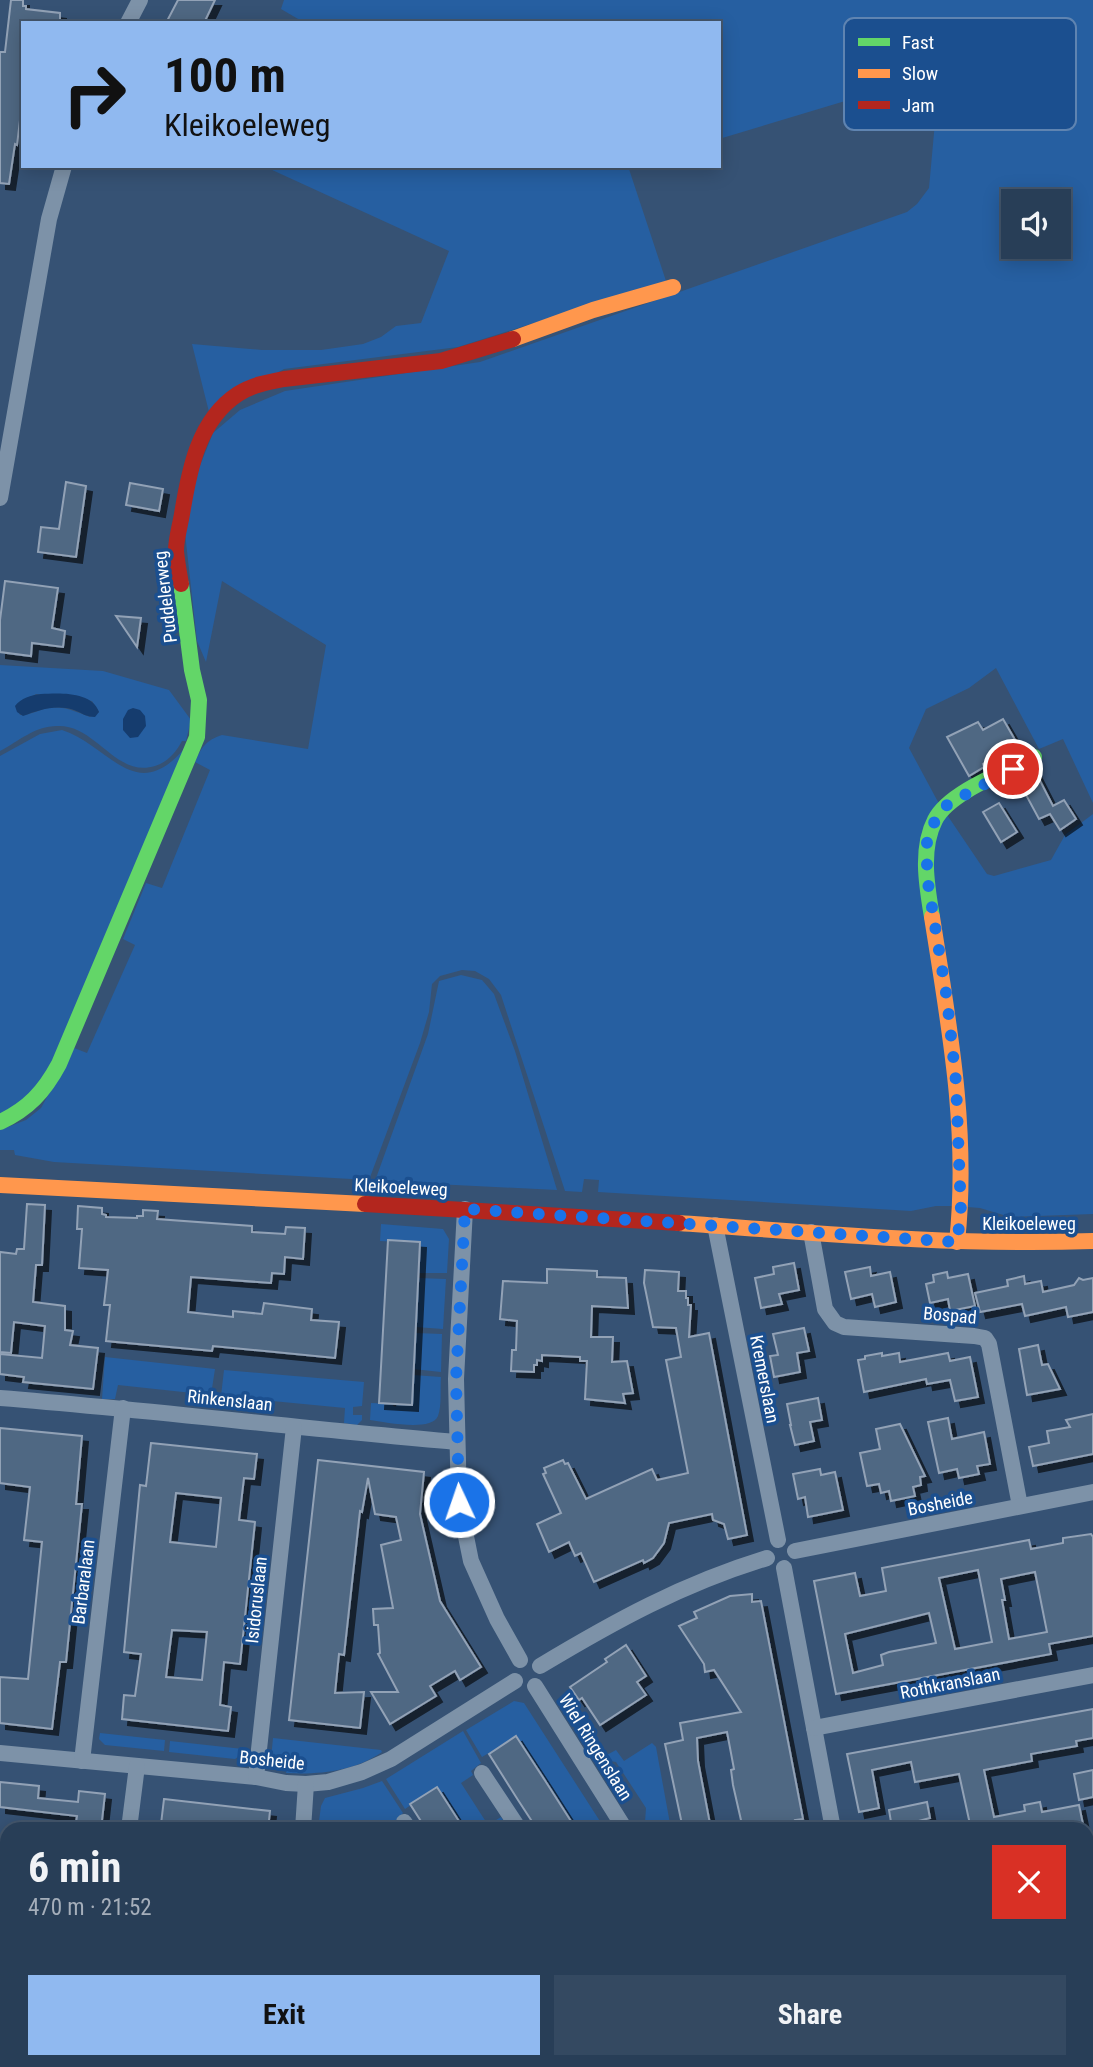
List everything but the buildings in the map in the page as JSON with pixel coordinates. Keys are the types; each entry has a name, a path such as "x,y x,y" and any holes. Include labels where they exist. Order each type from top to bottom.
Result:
{"street":[{"path":"129,21 140,0"},
{"path":"0,498 49,219 63,168"},
{"name":"Puddelerweg","path":"0,1122 24,1111 48,1086 65,1052 197,737 200,700 192,670 176,550 189,472 195,452 210,424 237,395 259,384 441,361 472,353 593,310 673,287"},
{"path":"957,1242 961,1212 956,1082 947,999 927,877 927,841 936,818 948,804 1034,757"},
{"name":"Kleikoeleweg","path":"0,1185 465,1209 957,1242 1016,1244 1093,1241"},
{"path":"465,1209 456,1379 459,1502 471,1561 497,1619 520,1660"},
{"name":"Kremerslaan","path":"715,1225 778,1539"},
{"name":"Bospad","path":"811,1232 825,1309 835,1323 844,1327 985,1338 989,1344 1020,1506"},
{"name":"Rinkenslaan","path":"0,1398 456,1442"},
{"name":"Barbaralaan","path":"82,1761 122,1408"},
{"name":"Isidoruslaan","path":"256,1777 294,1427"},
{"name":"Bosheide","path":"794,1551 1093,1492"},
{"path":"778,1539 788,1542 794,1551 793,1562 784,1568 773,1566 767,1558 768,1546 778,1539"},
{"path":"540,1666 615,1621 672,1593 767,1558"},
{"path":"784,1568 833,1822"},
{"path":"531,1659 540,1666 542,1677 535,1686 524,1688 515,1681 513,1670 520,1660 531,1659"},
{"name":"Rothkranslaan","path":"814,1728 1093,1675"},
{"name":"Bosheide","path":"0,1752 306,1784 349,1777 375,1767 515,1681"},
{"name":"Wiel Ringenslaan","path":"535,1686 621,1822"},
{"path":"130,1822 137,1766"},
{"path":"482,1773 514,1822"},
{"path":"303,1822 306,1784"}],"shaded area":[{"path":"284,0 1093,0 1093,803 1063,739 1039,749 996,668 969,688 926,709 909,748 937,800 987,874 994,876 1051,860 1065,835 1093,814 1093,1214 1010,1217 980,1208 955,1206 936,1206 911,1211 598,1192 599,1180 584,1179 582,1192 565,1191 501,995 489,979 475,971 462,970 440,976 432,984 429,1012 420,1043 369,1180 54,1162 15,1155 14,1150 0,1150 0,1130 26,1120 41,1108 74,1048 87,1053 135,945 123,939 146,883 162,888 210,770 195,762 202,749 212,739 222,735 308,749 326,645 222,581 206,662 197,641 185,533 193,483 213,433 240,410 285,391 480,362 907,212 929,188 934,130 1076,130 1076,18 844,18 844,101 721,138 721,21 302,21 281,9"},
{"path":"629,168 666,281 458,347 284,369 209,412 192,344 262,350 321,350 363,344 381,337 396,326 421,323 449,251 270,169"},
{"path":"0,665 103,671 169,690 191,720 186,741 182,741 168,759 155,766 141,768 129,765 85,734 59,726 35,731 0,751","holes":["36,694 92,701 99,712 90,717 60,708 20,715 16,705"]},
{"path":"41,694 82,697 90,700 99,712 95,717 61,708 41,710 23,716 17,712 15,706 20,701"},
{"path":"128,710 140,710 145,716 146,726 138,737 130,738 123,730 123,719"},
{"path":"62,730 79,737 122,766 136,772 151,772 167,765 184,749 51,1065 32,1094 0,1115 0,756 40,734"},
{"path":"461,975 482,980 494,994 515,1051 557,1190 375,1181 428,1034 439,981"},
{"path":"381,1224 443,1229 449,1239 447,1273 419,1273 420,1243 380,1241"},
{"path":"418,1278 446,1279 443,1329 416,1327"},
{"path":"415,1333 442,1334 441,1372 413,1369"},
{"path":"105,1357 215,1369 211,1395 118,1385 115,1399 102,1399"},
{"path":"224,1370 364,1382 362,1406 353,1407 353,1415 362,1415 362,1420 357,1425 344,1423 345,1408 221,1396"},
{"path":"413,1375 441,1377 440,1407 434,1421 407,1425 370,1420 371,1403 393,1404 396,1407 397,1404 411,1405"},
{"path":"514,1701 524,1703 600,1822 572,1822 517,1736 482,1757 466,1730"},
{"path":"463,1731 481,1763 471,1771 473,1775 461,1783 486,1822 460,1822 437,1787 405,1809 386,1779"},
{"path":"100,1733 165,1740 164,1751 105,1745 99,1739"},
{"path":"273,1738 382,1752 348,1768 286,1773 287,1767 279,1767 271,1759"},
{"path":"170,1741 243,1749 242,1754 235,1759 169,1752"},
{"path":"652,1743 656,1747 670,1822 645,1822 646,1808 616,1762 603,1757 616,1750 624,1761"},
{"path":"382,1781 403,1813 394,1822 319,1822 325,1798"}],"traffic: fast":[{"path":"0,1122 34,1099 59,1064 197,737 199,700 192,670 181,584"},
{"path":"932,917 926,856 930,831 935,820 942,810 965,791 1034,757"}],"traffic: slow":[{"path":"513,339 593,310 673,287"},
{"path":"932,917 951,1038 959,1119 961,1160 957,1242"},
{"path":"0,1185 365,1204"},
{"path":"679,1223 937,1240 1093,1241"}],"traffic: jam":[{"path":"181,584 176,546 192,464 213,418 238,394 254,386 284,379 441,361 513,339"},
{"path":"365,1204 679,1223"}],"route":[{"path":"459,1502 456,1379 465,1209 957,1242 961,1212 956,1082 947,999 927,877 927,841 936,818 948,804 1013,769"}]}
